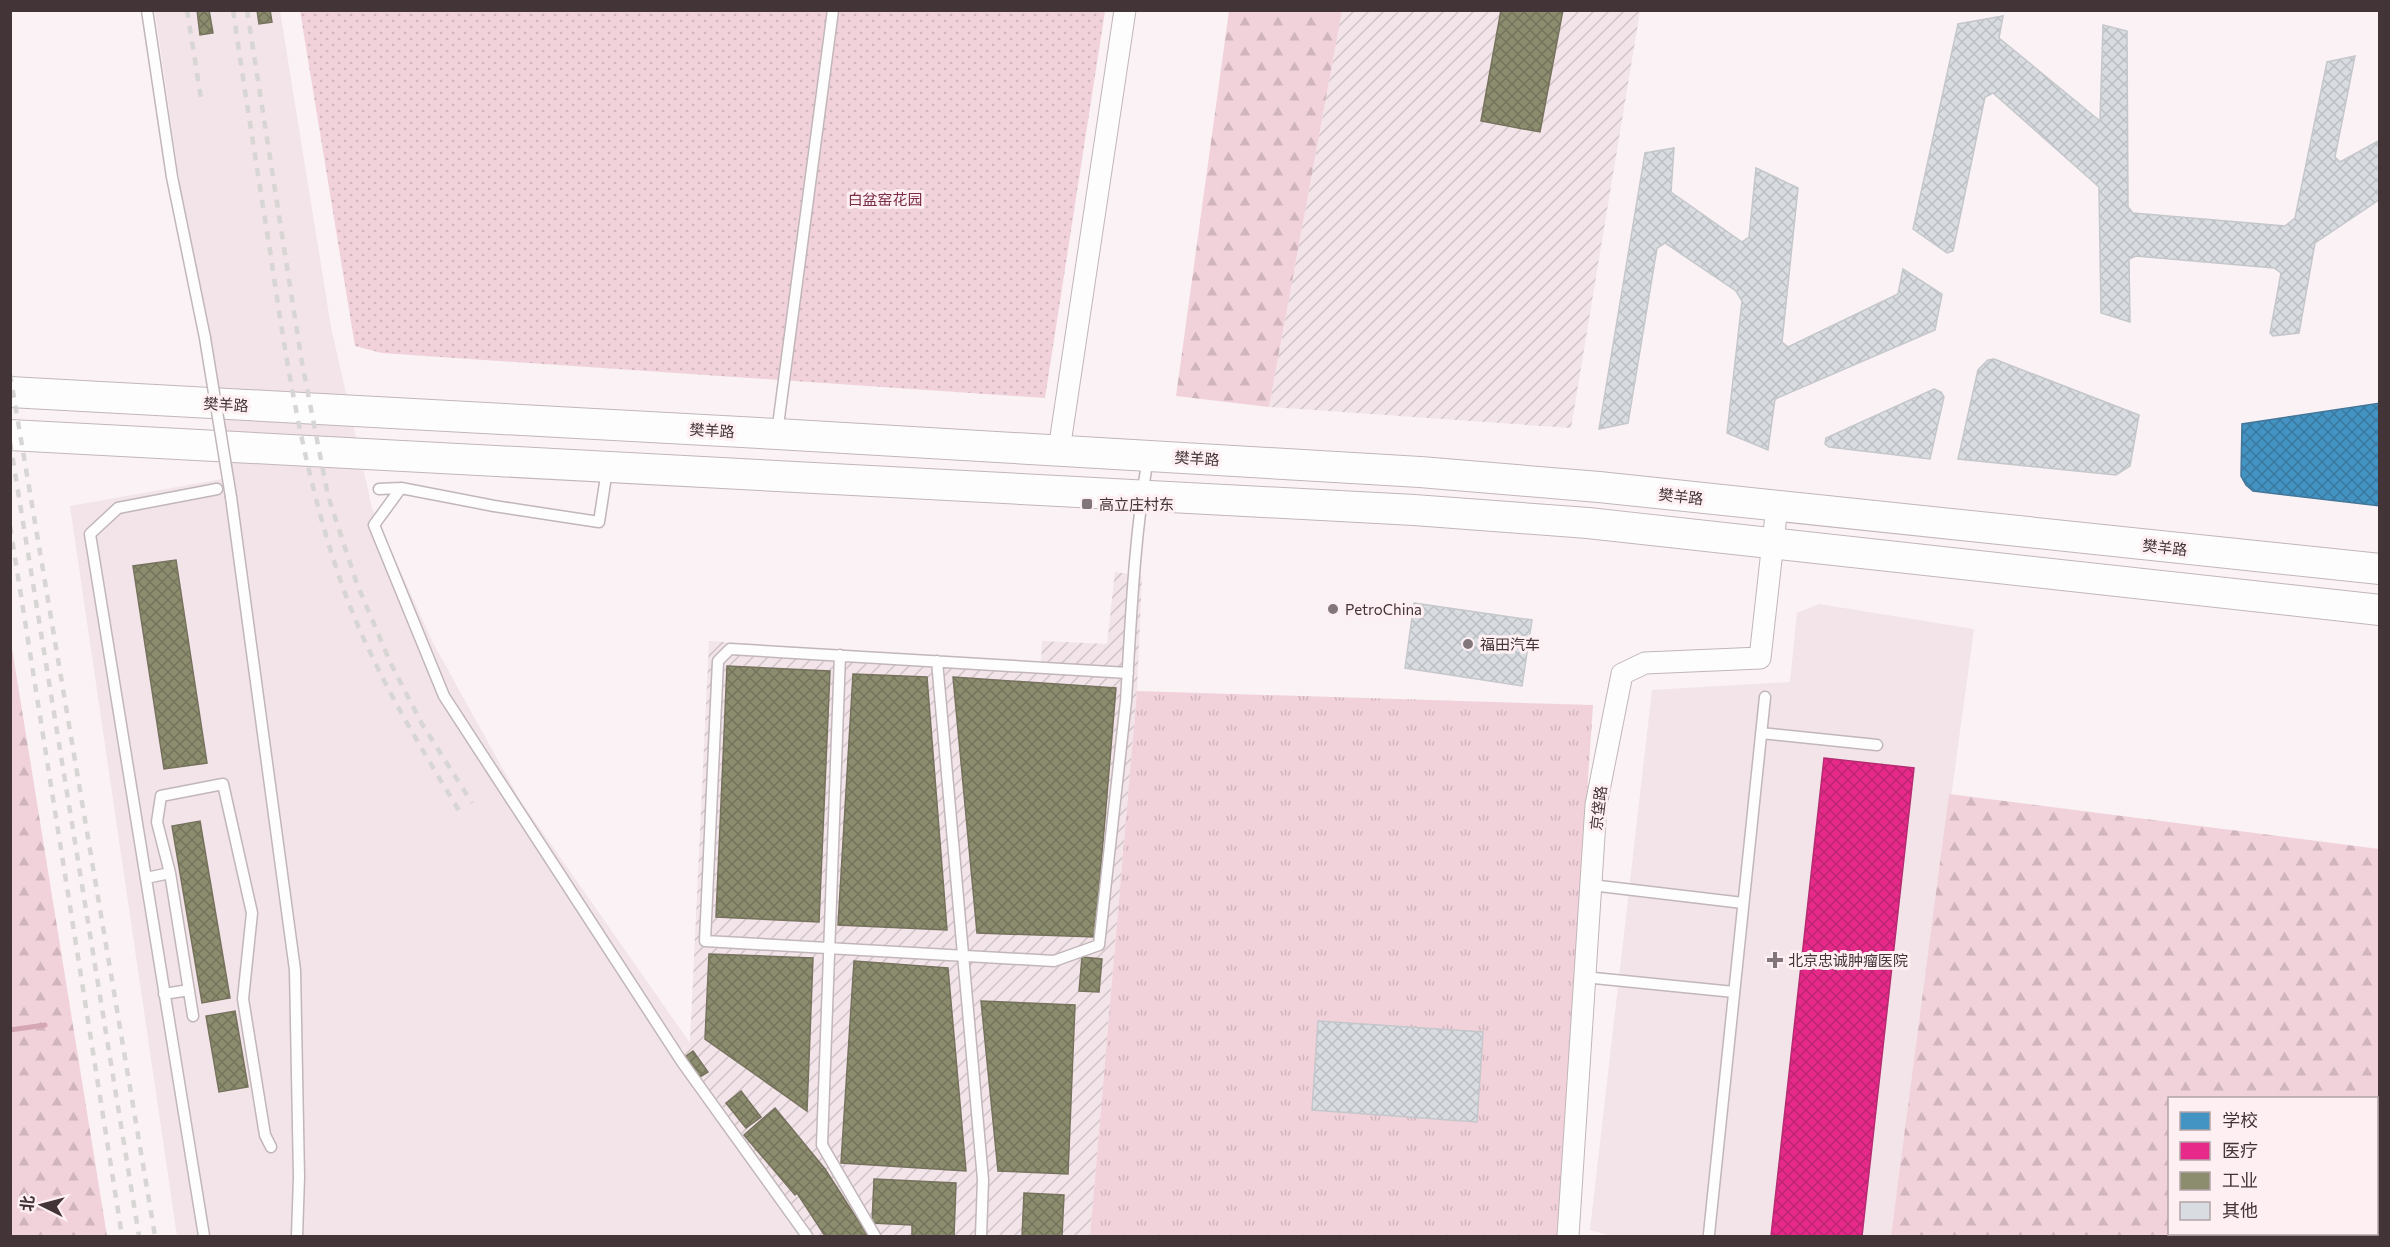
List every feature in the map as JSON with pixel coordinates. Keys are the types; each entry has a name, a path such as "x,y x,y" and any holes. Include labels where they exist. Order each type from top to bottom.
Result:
{"main road":[{"name":"樊羊路","path":"10,392 1420,472 1599,487 2379,570"},
{"path":"10,435 1414,510 1576,522 2379,610"}],"street":[{"path":"1059,450 1125,10"},
{"name":"京垡路","path":"1568,1236 1596,805 1622,674 1645,663 1760,657 1777,506"}],"lane":[{"path":"147,10 172,177 205,338 231,497 295,970 299,1177 297,1236"},
{"path":"777,434 833,10"},
{"path":"1128,673 730,649 718,661 705,941 1054,961 1099,945 1128,673 1134,553 1149,456"},
{"path":"379,489 401,488 494,506 599,522 608,466"},
{"path":"401,488 374,525 444,696 682,1062 807,1236"},
{"path":"204,1236 90,534 118,508 217,489"},
{"path":"840,655 822,1145 875,1236"},
{"path":"937,661 983,1180 981,1236"},
{"path":"1709,1234 1765,697"},
{"path":"1761,733 1877,745"},
{"path":"193,1016 170,873 157,822 161,796 223,784 252,913 243,999 265,1135 271,1147"},
{"path":"146,878 170,873"},
{"path":"1591,885 1743,903"},
{"path":"1584,977 1734,992"},
{"path":"165,994 189,990"}],"shaded area":[{"path":"155,11 280,11 331,327 372,508 432,641 520,800 690,1043 680,1051 814,1236 177,1236 70,506 222,479"},
{"path":"1342,11 1640,11 1571,428 1269,407"},
{"path":"1115,572 1142,576 1137,691 1090,1236 814,1236 680,1052 690,1043 709,641 1041,664 1042,641 1107,644"},
{"name":"北京忠诚肿瘤医院","path":"1819,604 1974,629 1891,1236 1612,1236 1590,1230 1652,690 1790,682 1797,613"}],"green space":[{"name":"白盆窑花园","path":"300,11 1105,11 1045,398 382,353 355,346"},
{"path":"1229,11 1342,11 1269,407 1176,396"},
{"path":"11,642 107,1236 11,1236"},
{"path":"1137,691 1593,705 1557,1236 1090,1236"},
{"path":"1949,794 2379,849 2379,1236 1891,1236"}],"building: 学校":[{"path":"2380,403 2380,506 2253,491 2246,485 2241,476 2242,424"}],"building: 医疗":[{"path":"1824,758 1914,768 1862,1236 1771,1236"}],"building: 工业":[{"path":"197,10 209,10 213,33 200,35"},
{"path":"257,10 270,10 272,22 259,24"},
{"path":"1501,10 1563,10 1540,132 1481,121"},
{"path":"176,560 207,763 164,769 133,566"},
{"path":"727,666 830,671 819,922 716,917"},
{"path":"853,674 927,677 947,930 838,925"},
{"path":"953,677 1116,688 1095,937 977,933"},
{"path":"200,821 230,998 202,1003 172,826"},
{"path":"709,954 813,958 807,1111 705,1039"},
{"path":"1082,957 1102,959 1099,992 1079,991"},
{"path":"854,961 948,968 966,1171 841,1163"},
{"path":"981,1001 1075,1005 1068,1174 998,1171"},
{"path":"235,1011 248,1087 219,1092 206,1016"},
{"path":"693,1051 708,1072 700,1077 685,1057"},
{"path":"741,1091 761,1117 746,1128 726,1103"},
{"path":"775,1108 825,1169 868,1236 825,1236 797,1193 795,1195 744,1135"},
{"path":"874,1179 956,1183 954,1236 912,1236 912,1225 872,1223"},
{"path":"1024,1193 1064,1195 1062,1236 1022,1236"}],"building: 其他":[{"path":"2003,16 1999,38 2100,121 2103,25 2127,31 2128,207 2133,213 2285,226 2295,218 2327,62 2355,56 2335,157 2340,162 2380,140 2380,199 2315,243 2299,333 2273,336 2270,333 2281,273 2274,268 2136,256 2129,259 2130,322 2101,313 2099,187 1993,93 1985,97 1953,251 1947,253 1913,229 1958,24"},
{"path":"1674,148 1671,192 1742,242 1749,237 1756,168 1798,188 1782,342 1788,347 1898,294 1903,269 1942,294 1935,330 1775,399 1768,450 1727,433 1742,301 1736,291 1665,243 1657,248 1628,423 1599,429 1645,153"},
{"path":"1994,359 2139,415 2130,466 2116,475 1958,459 1978,370 1988,360"},
{"path":"1934,389 1941,392 1944,397 1930,459 1829,447 1825,444 1826,438"},
{"name":"福田汽车","path":"1414,603 1532,620 1522,686 1405,668"},
{"path":"1318,1021 1483,1032 1477,1122 1312,1110"}],"waterway":[{"path":"10,1030 45,1025"}],"railway":[{"path":"187,10 202,105"},
{"path":"233,10 291,382 307,464 329,545 354,615 381,674 461,814"},
{"path":"247,10 302,363 328,496 357,584 391,664 422,724 472,803"},
{"path":"10,374 155,1236"},
{"path":"10,442 139,1236"},
{"path":"10,526 122,1236"}],"place":[{"name":"高立庄村东","path":"1087,504"},
{"name":"PetroChina","path":"1333,609"},
{"name":"福田汽车","path":"1468,644"},
{"name":"北京忠诚肿瘤医院","path":"1775,960"}]}
